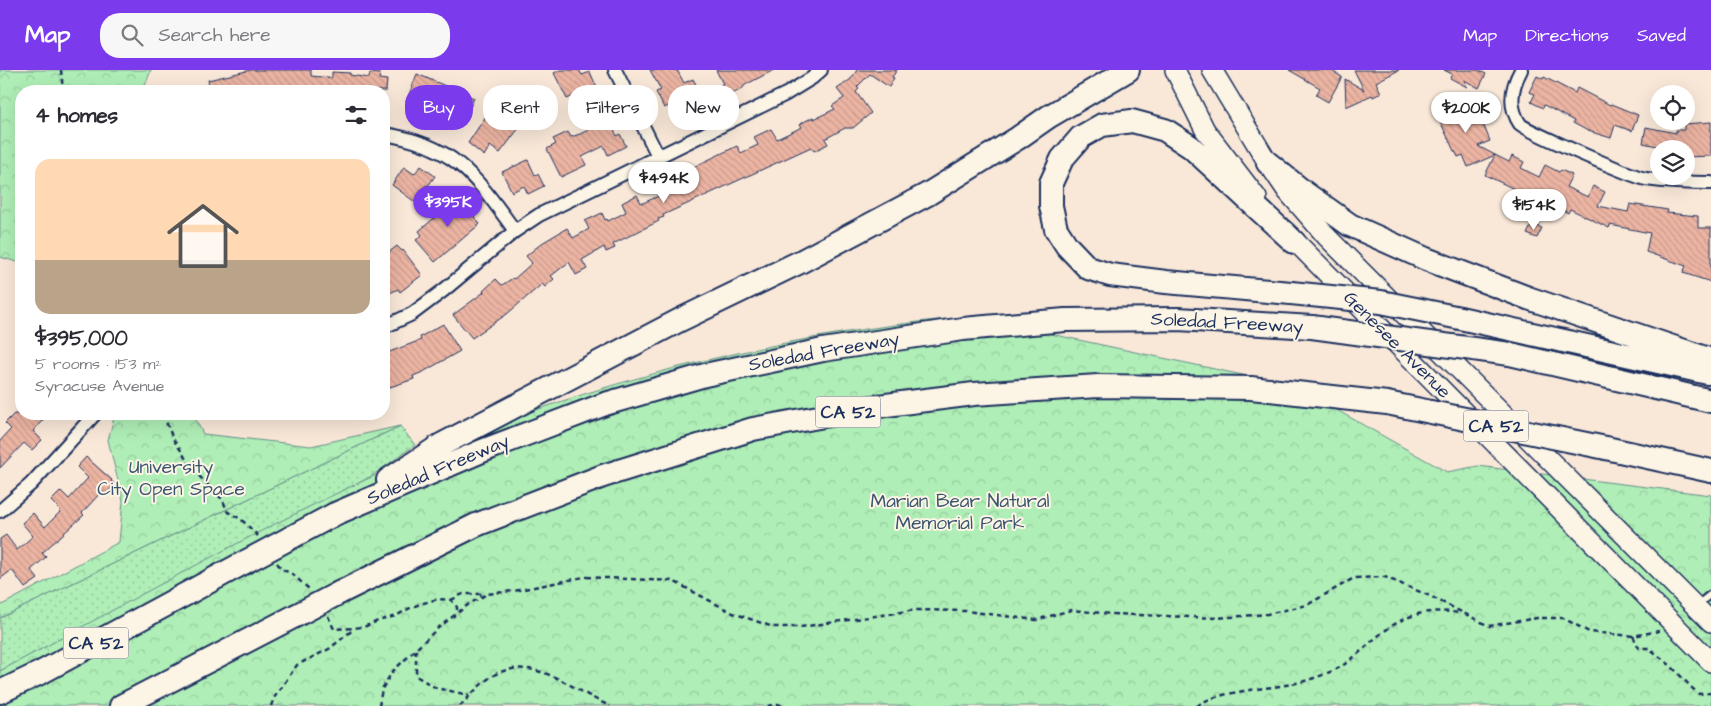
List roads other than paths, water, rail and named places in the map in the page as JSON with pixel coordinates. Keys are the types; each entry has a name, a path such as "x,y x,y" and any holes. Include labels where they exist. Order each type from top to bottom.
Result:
{"highway":[{"path":"1048,117 1094,70"},
{"path":"335,514 441,445 680,320 800,262 928,194 1048,117 1128,70"},
{"path":"1294,242 1190,147 1165,130 1132,121 1102,125 1081,138 1062,158 1051,183 1051,206 1056,228 1067,246 1088,268 1110,275 1381,302 1711,374"},
{"path":"1268,163 1305,193 1350,225 1426,259 1528,298 1711,360"},
{"name":"Soledad Freeway","path":"0,692 42,672 335,514 482,451 605,404 705,375 823,350 963,329 1065,320 1178,319 1312,327 1510,354 1711,401"},
{"name":"CA 52","path":"121,706 340,592 476,525 603,476 753,429 878,406 974,394 1098,386 1251,388 1387,403 1711,471"},
{"path":"1658,460 1711,478"}],"main road":[{"name":"Genesee Avenue","path":"1175,70 1205,130 1255,196 1294,242 1711,662"},
{"name":"Genesee Avenue","path":"1212,70 1268,163 1287,190 1327,237 1711,622"}],"street":[{"path":"615,70 658,156"},
{"path":"390,324 412,314 515,231 539,215 786,94 812,78 821,70"},
{"path":"1519,73 1511,105 1521,126 1612,167 1644,179 1711,183"},
{"path":"390,135 408,138 439,150 468,170 515,231"},
{"path":"0,512 31,484 90,420"}],"lane":[{"path":"1696,606 1711,594"}],"park label":[{"name":"University City Open Space","path":"171,478"},
{"name":"Marian Bear Natural Memorial Park","path":"960,512"}]}
